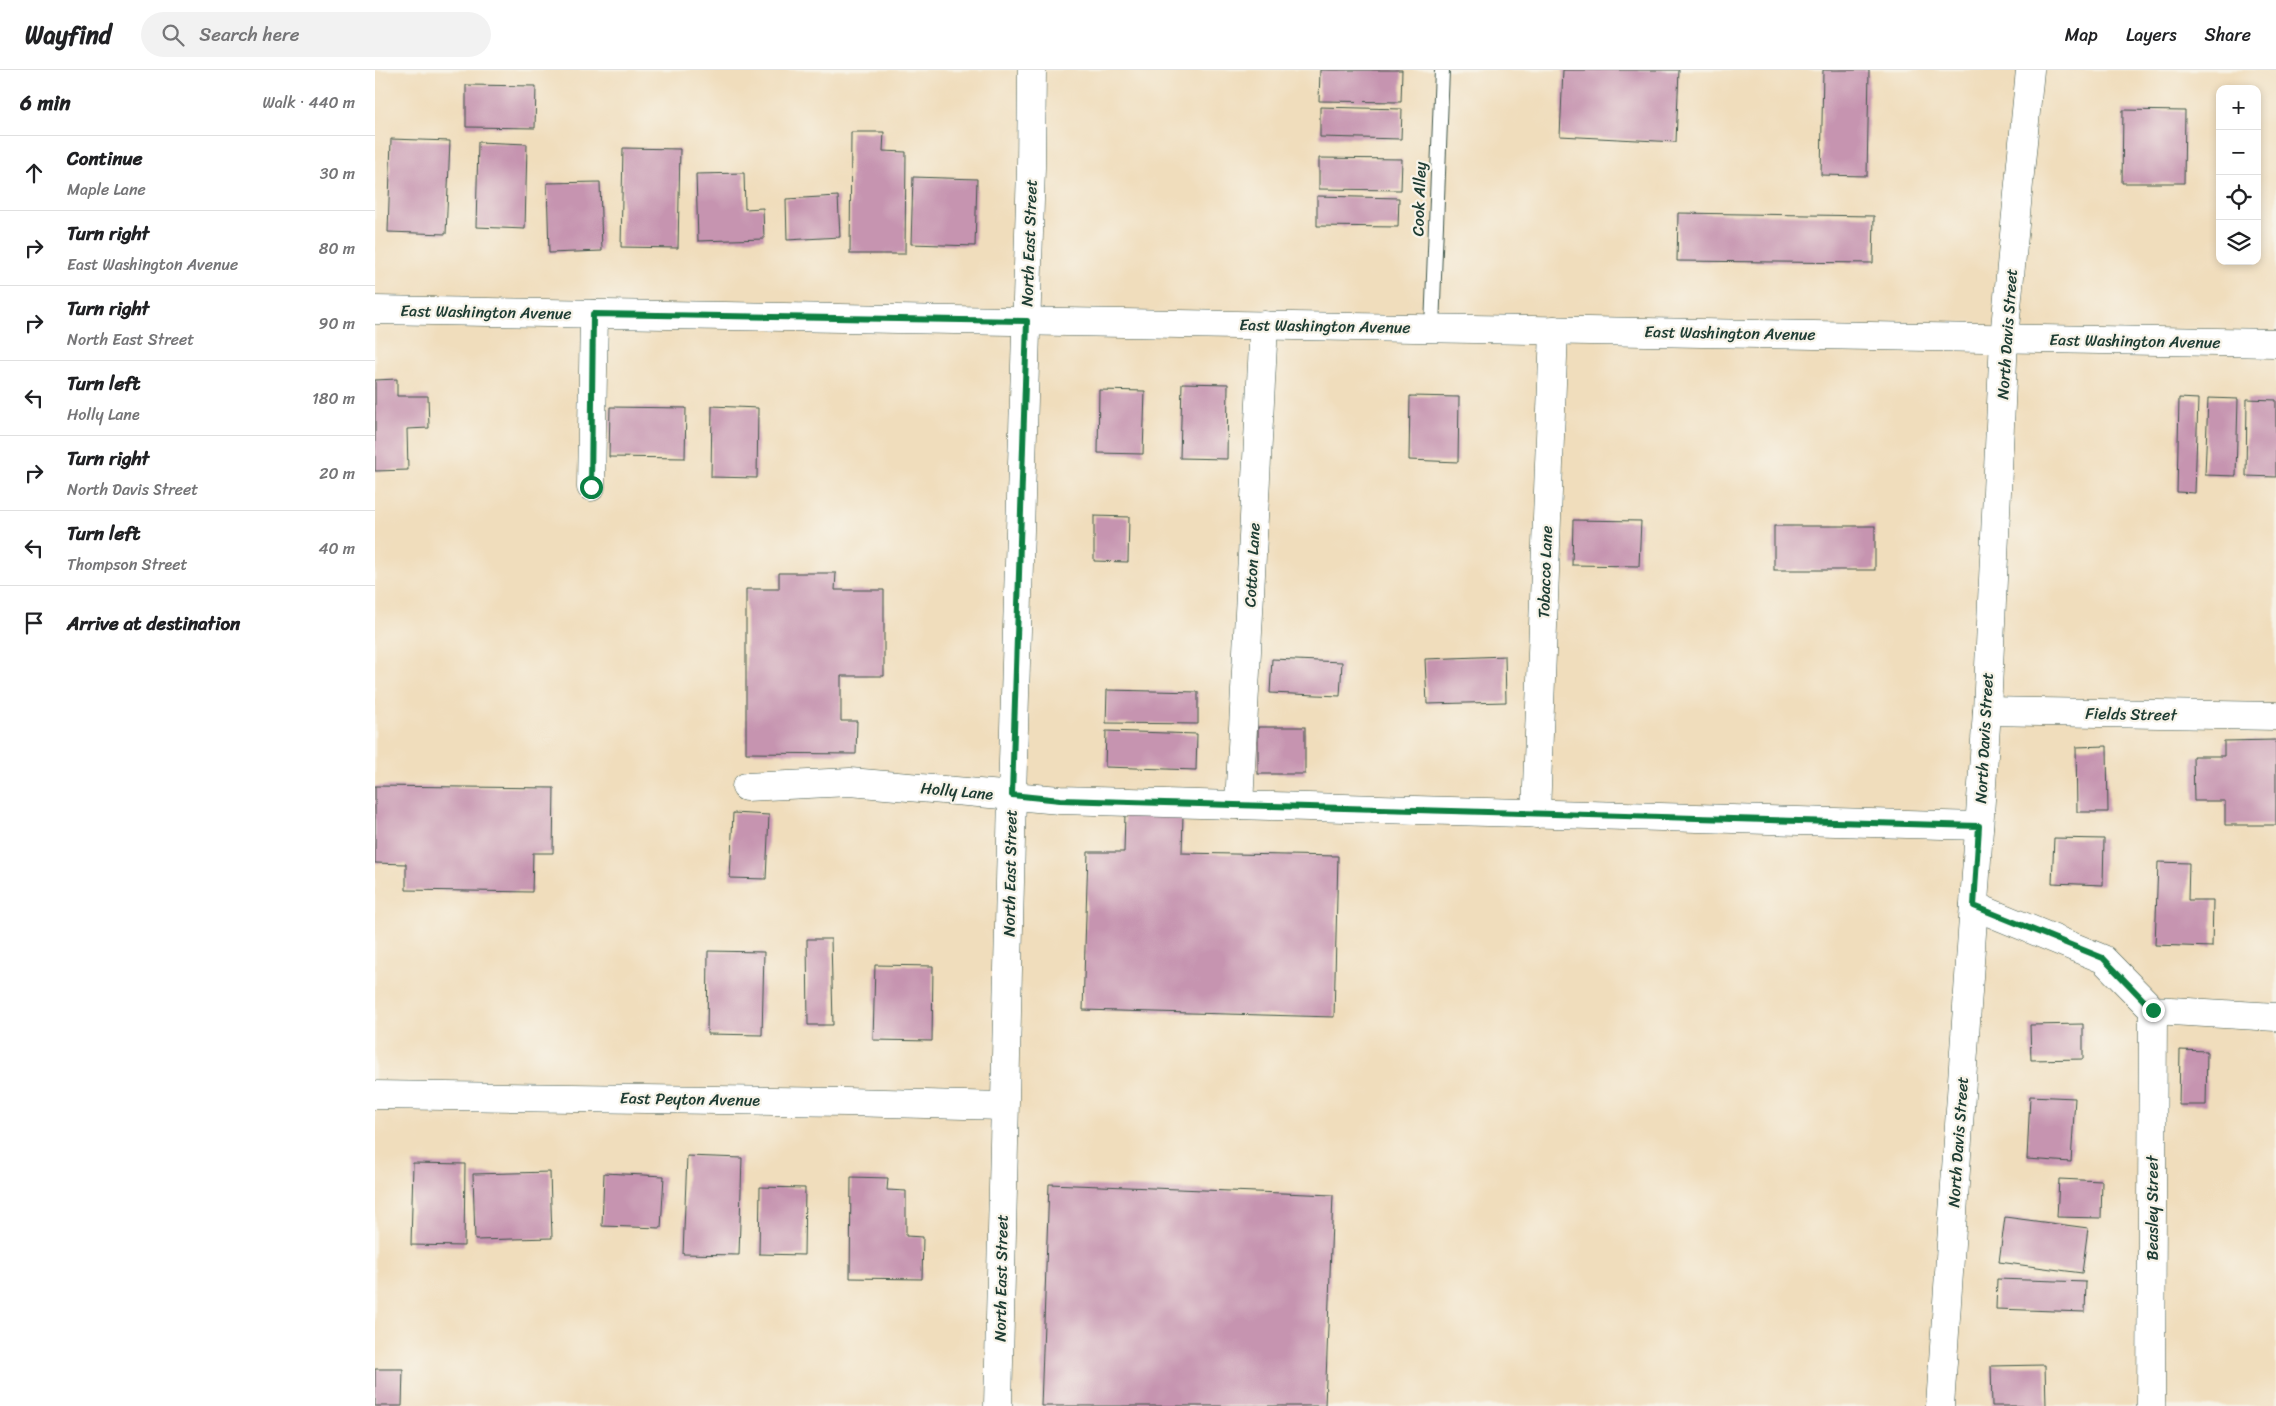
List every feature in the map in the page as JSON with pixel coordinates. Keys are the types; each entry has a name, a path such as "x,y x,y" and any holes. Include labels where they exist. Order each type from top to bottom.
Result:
{"street":[{"name":"North East Street","path":"998,1406 1012,795 1027,321 1032,70"},
{"name":"North Davis Street","path":"1939,1406 1987,711 2005,338 2030,70"},
{"name":"East Washington Avenue","path":"375,310 2276,343"},
{"path":"591,487 593,314"},
{"name":"Cotton Lane","path":"1239,805 1264,325"},
{"name":"Tobacco Lane","path":"1536,814 1554,330"},
{"name":"Fields Street","path":"1987,711 2276,716"},
{"name":"Holly Lane","path":"746,787 851,782 1060,800 1979,826"},
{"path":"1974,906 2103,958 2153,1010 2276,1017"},
{"name":"Beasley Street","path":"2151,1406 2153,1010"},
{"name":"East Peyton Avenue","path":"375,1095 1005,1106"}],"lane":[{"name":"Cook Alley","path":"1432,328 1442,70"}],"building":[{"path":"1320,70 1402,70 1401,102 1319,101"},
{"path":"1563,70 1679,70 1676,142 1560,136"},
{"path":"1823,70 1869,70 1867,176 1821,175"},
{"path":"466,85 536,86 535,128 466,127"},
{"path":"1320,107 1402,109 1401,139 1320,137"},
{"path":"2123,110 2185,111 2184,183 2122,183"},
{"path":"851,132 884,132 883,151 906,152 905,254 850,254"},
{"path":"391,139 450,141 446,234 388,232"},
{"path":"478,142 527,144 525,229 476,227"},
{"path":"623,148 680,149 678,248 621,247"},
{"path":"1319,158 1402,159 1401,190 1319,189"},
{"path":"744,173 745,209 763,208 764,239 698,241 696,174"},
{"path":"913,177 977,179 975,246 911,244"},
{"path":"600,182 602,251 549,253 547,183"},
{"path":"838,196 840,237 787,240 786,199"},
{"path":"1317,196 1399,198 1398,227 1317,226"},
{"path":"1678,213 1874,216 1873,263 1677,261"},
{"path":"397,379 397,396 428,396 429,428 407,429 408,470 375,471 375,380"},
{"path":"1182,383 1228,384 1227,459 1180,458"},
{"path":"1099,390 1145,391 1143,454 1098,453"},
{"path":"1410,396 1459,397 1458,462 1409,460"},
{"path":"2179,398 2198,399 2195,493 2177,492"},
{"path":"2208,398 2238,399 2236,476 2205,475"},
{"path":"2247,399 2276,400 2276,477 2246,476"},
{"path":"712,406 758,408 757,478 711,477"},
{"path":"610,407 686,408 685,458 609,457"},
{"path":"1094,516 1129,517 1128,562 1094,561"},
{"path":"1573,520 1641,521 1639,566 1572,565"},
{"path":"1774,526 1875,526 1875,570 1774,570"},
{"path":"779,573 836,573 835,590 884,590 884,676 841,676 841,721 857,721 856,754 746,753 746,589 779,589"},
{"path":"1505,656 1506,702 1427,704 1425,659"},
{"path":"1272,659 1342,662 1340,696 1270,693"},
{"path":"1107,690 1198,692 1198,724 1106,723"},
{"path":"1258,727 1305,727 1305,774 1258,774"},
{"path":"1106,731 1197,734 1196,770 1105,767"},
{"path":"2276,740 2276,825 2225,825 2225,801 2194,801 2193,756 2224,756 2224,741"},
{"path":"2107,746 2108,812 2077,812 2076,747"},
{"path":"375,786 554,788 553,853 533,853 532,892 406,890 406,864 375,863"},
{"path":"733,813 769,815 766,879 730,878"},
{"path":"1125,813 1183,815 1182,853 1338,856 1334,1017 1083,1010 1088,852 1124,852"},
{"path":"2054,838 2104,839 2103,885 2052,883"},
{"path":"2158,862 2189,863 2188,900 2213,900 2212,947 2155,945"},
{"path":"807,939 831,939 833,1025 808,1025"},
{"path":"708,951 764,952 762,1035 707,1034"},
{"path":"875,965 933,966 932,1041 873,1040"},
{"path":"2083,1024 2083,1059 2031,1060 2030,1025"},
{"path":"2180,1050 2207,1051 2206,1105 2179,1105"},
{"path":"2030,1096 2075,1098 2071,1162 2027,1159"},
{"path":"687,1156 742,1158 739,1255 683,1254"},
{"path":"413,1163 465,1164 464,1246 411,1245"},
{"path":"550,1172 552,1238 475,1240 473,1174"},
{"path":"604,1173 664,1176 661,1228 602,1226"},
{"path":"851,1177 888,1178 887,1190 906,1191 906,1236 923,1237 922,1279 850,1278"},
{"path":"2059,1179 2102,1181 2101,1218 2057,1217"},
{"path":"1049,1184 1333,1195 1325,1406 1041,1406"},
{"path":"760,1187 805,1188 804,1255 759,1254"},
{"path":"2005,1217 2088,1228 2082,1273 1999,1262"},
{"path":"1997,1279 2086,1282 2085,1312 1996,1309"},
{"path":"2045,1365 2046,1406 1992,1406 1991,1366"},
{"path":"375,1369 403,1369 402,1406 375,1406"}],"route":[{"path":"591,487 593,314 1027,321 1012,795 1060,800 1979,826 1974,906 2103,958 2153,1010"}]}
